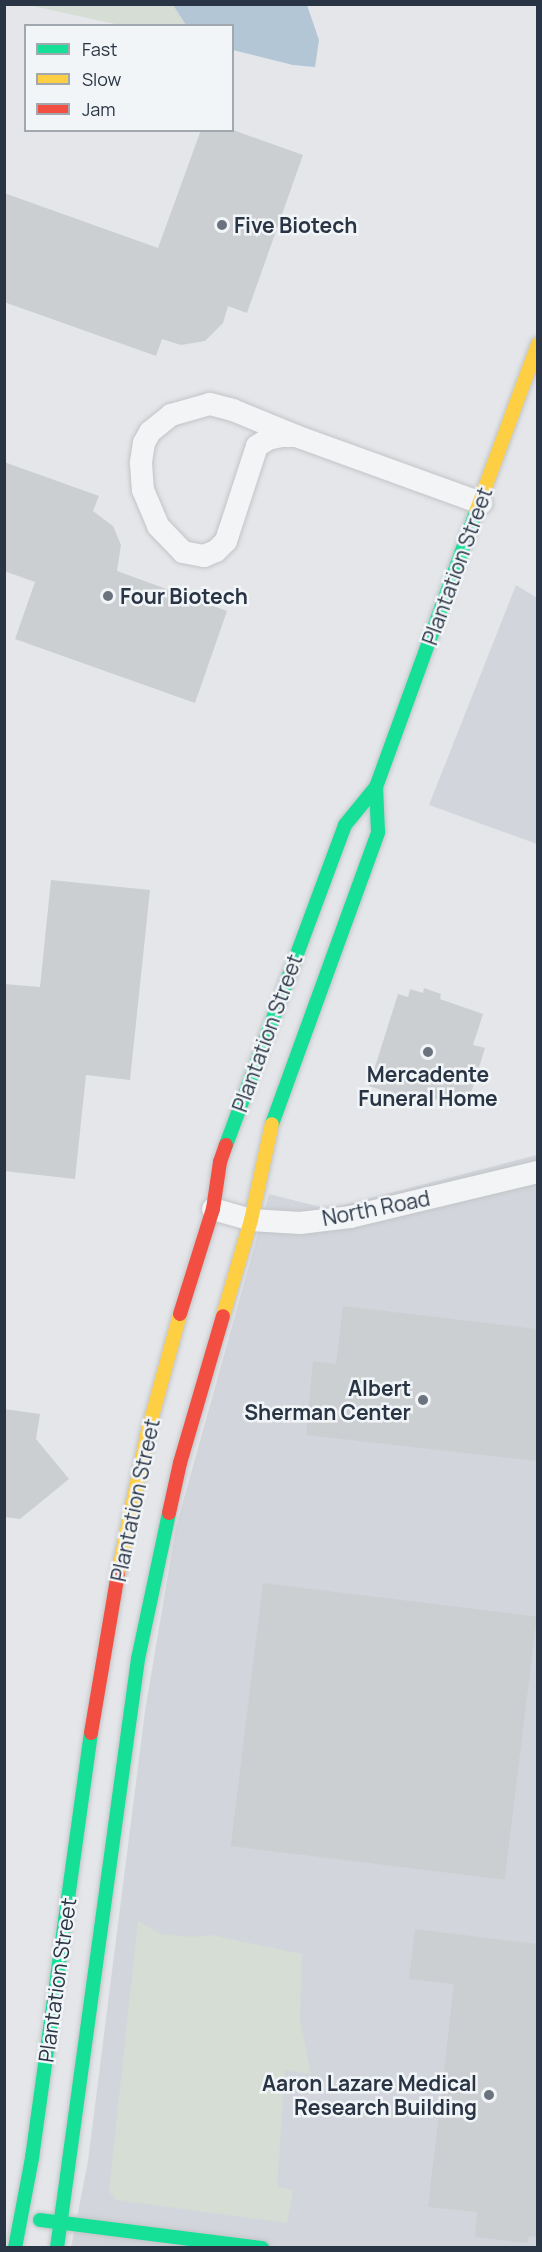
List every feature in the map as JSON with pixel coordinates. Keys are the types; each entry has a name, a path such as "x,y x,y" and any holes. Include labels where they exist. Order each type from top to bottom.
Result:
{"main road":[{"name":"Plantation Street","path":"15,2247 12,2215 32,2158 89,1743 117,1579 148,1431 192,1270 213,1209 220,1162 345,825 376,788 537,344"},
{"name":"Plantation Street","path":"57,2247 91,1986 141,1643 180,1463 250,1220 269,1132 378,832 376,788"},
{"path":"12,2215 61,2224 262,2247"}],"street":[{"path":"296,436 275,437 257,446 226,541 211,554 197,556 183,552 158,526 143,490 141,463 144,443 150,432 171,415 210,404 481,502"},
{"name":"North Road","path":"213,1209 250,1220 300,1223 350,1217 537,1172"}],"shaded area":[{"path":"28,5 173,5 185,24 115,24"},
{"path":"516,585 537,598 537,844 429,805"},
{"path":"537,1155 537,2247 71,2248 88,2161 145,1711 176,1527 269,1194 329,1209"},
{"path":"138,1921 161,1934 191,1937 211,1935 302,1954 300,2019 311,2074 285,2070 277,2187 293,2190 287,2223 116,2200 109,2191"}],"water":[{"path":"173,5 307,5 319,40 315,67 293,65 234,50 234,24 185,24"}],"building":[{"name":"Five Biotech","path":"234,130 303,155 247,313 228,306 223,323 205,341 181,345 162,339 156,356 4,302 4,193 158,248 200,132"},
{"name":"Four Biotech","path":"4,462 99,496 93,511 113,526 121,545 117,571 227,611 195,703 15,639 35,582 4,571"},
{"path":"51,880 150,890 130,1080 86,1075 75,1179 4,1171 4,984 40,987"},
{"path":"424,988 441,994 440,999 483,1014 473,1045 485,1048 468,1103 460,1108 429,1097 427,1105 369,1086 398,994 408,997 410,989 423,993"},
{"name":"Albert Sherman Center","path":"343,1306 537,1329 537,1461 306,1435 313,1361 336,1364"},
{"path":"4,1409 40,1414 36,1439 69,1479 20,1519 4,1517"},
{"path":"263,1583 537,1617 505,1880 231,1846"},
{"name":"Aaron Lazare Medical Research Building","path":"415,1929 537,1944 537,2237 529,2236 528,2243 475,2237 477,2212 428,2207 454,1984 409,1979"}],"traffic: fast":[{"path":"226,1145 345,825 376,787 476,512"},
{"path":"272,1124 378,832 376,787"},
{"path":"57,2248 138,1659 169,1513"},
{"path":"15,2248 32,2158 91,1733"},
{"path":"40,2220 262,2248"}],"traffic: slow":[{"path":"476,512 538,344"},
{"path":"223,1316 251,1220 272,1124"},
{"path":"118,1574 148,1431 180,1314"}],"traffic: jam":[{"path":"180,1314 213,1209 220,1162 226,1145"},
{"path":"169,1513 180,1463 223,1316"},
{"path":"91,1733 118,1574"}],"place":[{"name":"Five Biotech","path":"222,225"},
{"name":"Four Biotech","path":"108,596"},
{"name":"Mercadente Funeral Home","path":"428,1052"},
{"name":"Albert Sherman Center","path":"423,1400"},
{"name":"Aaron Lazare Medical Research Building","path":"489,2095"}]}
